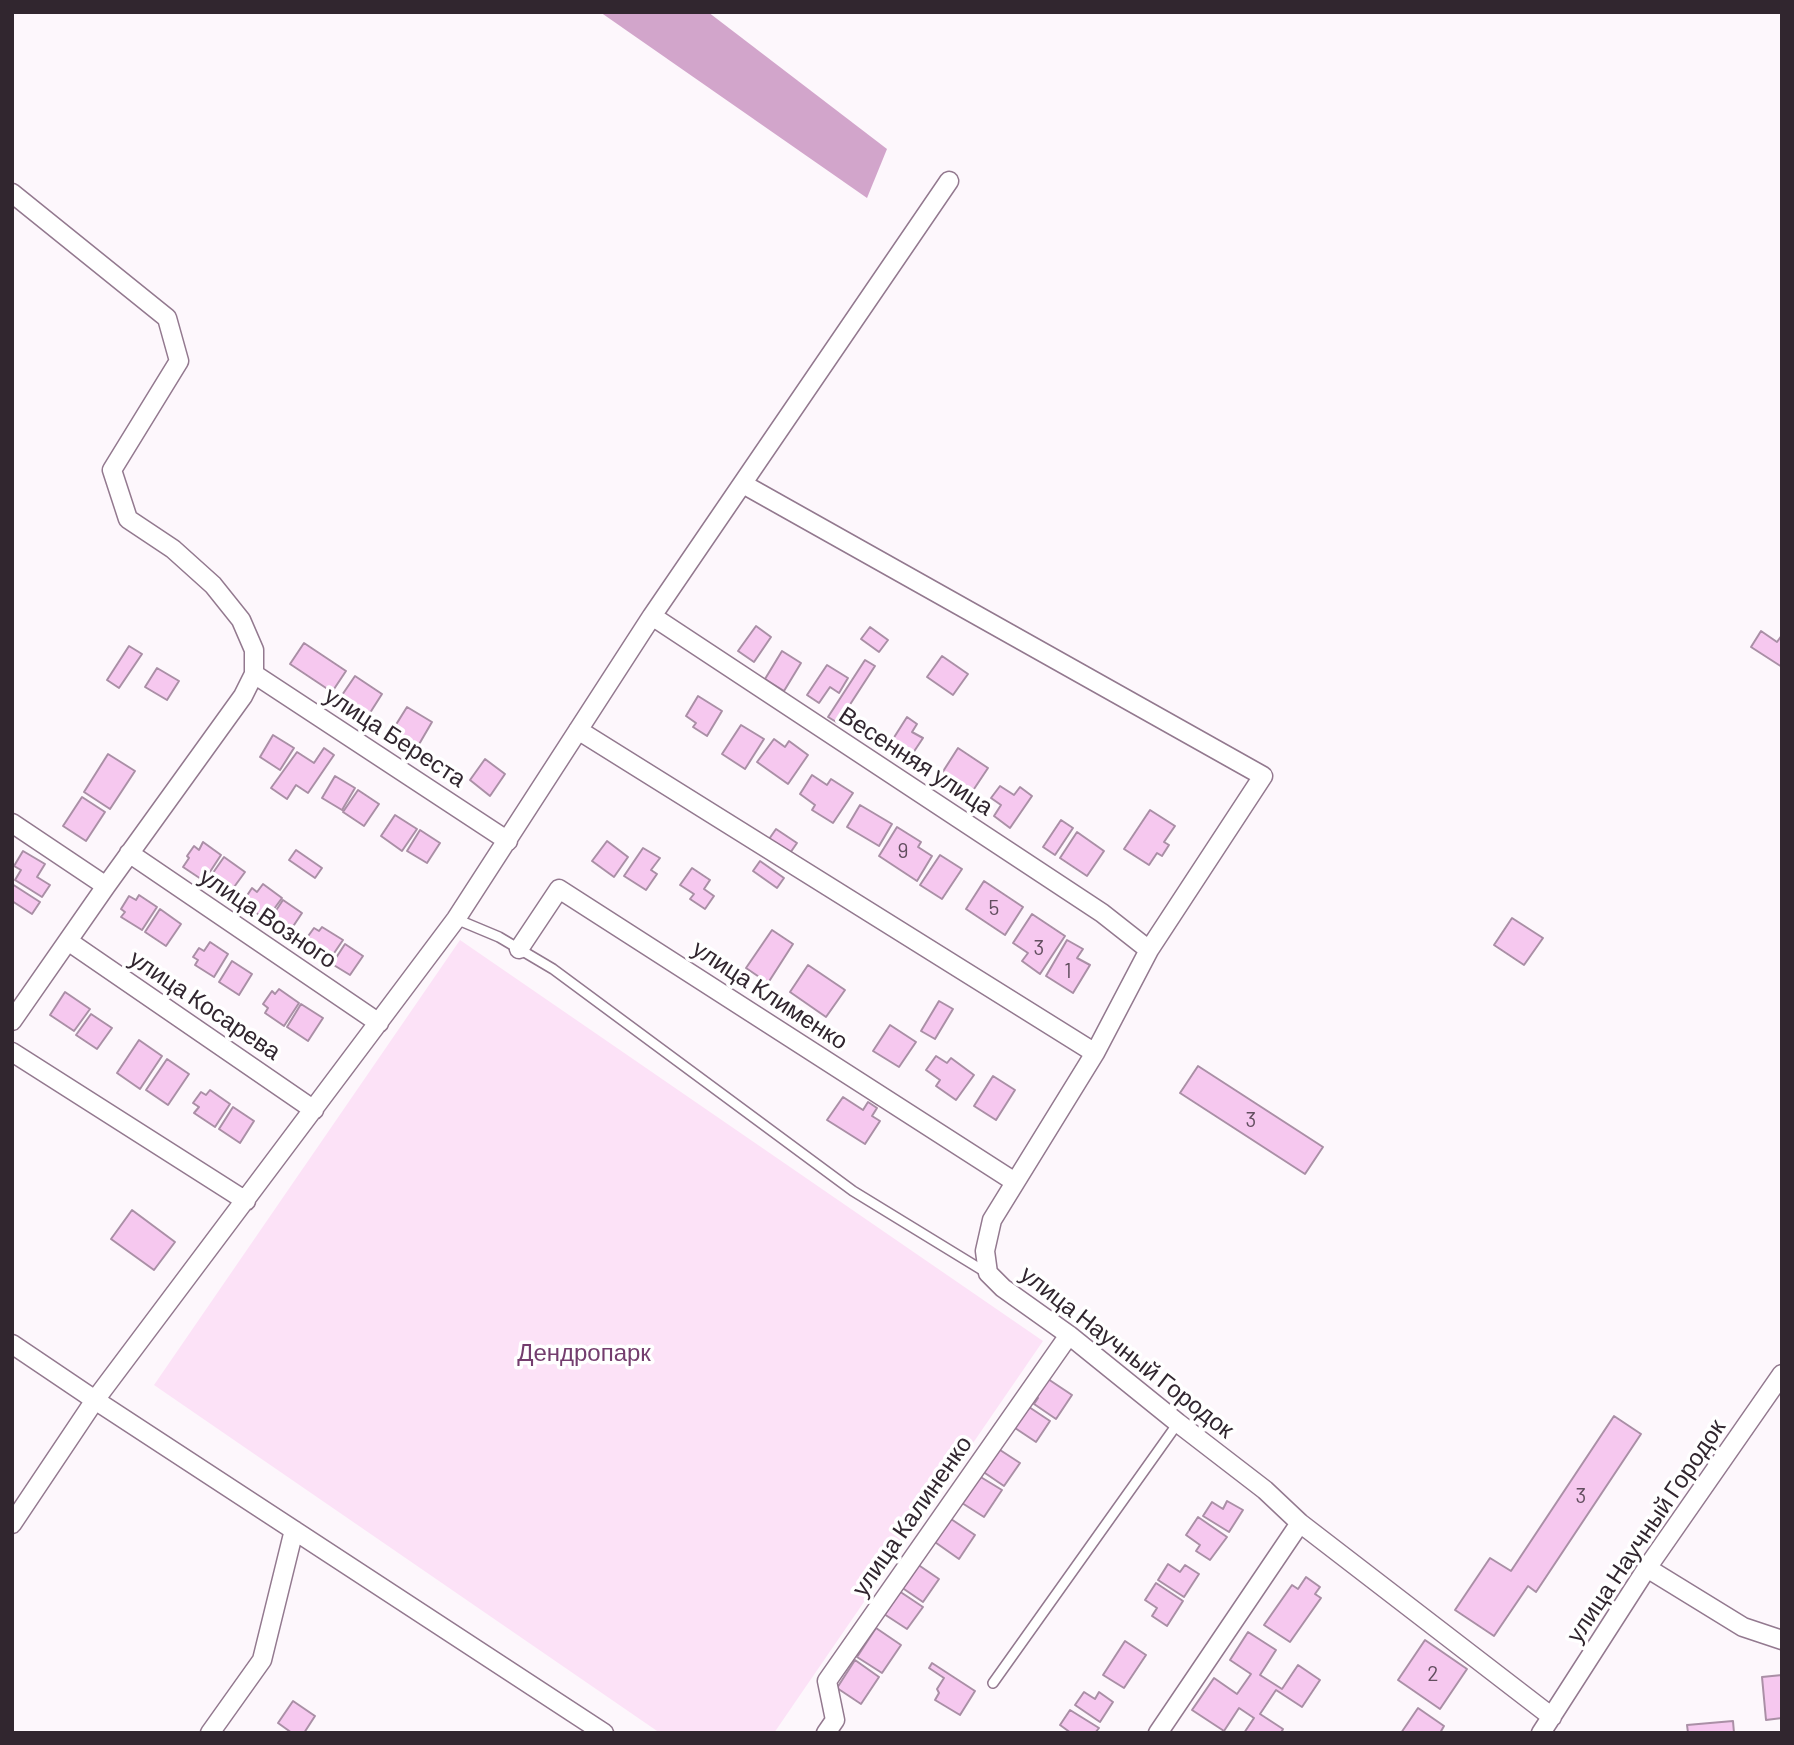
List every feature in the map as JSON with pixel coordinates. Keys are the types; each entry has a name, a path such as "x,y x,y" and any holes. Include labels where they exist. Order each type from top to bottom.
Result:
{"street":[{"path":"12,1524 95,1400 456,919 652,616 950,181"},
{"path":"12,193 167,318 179,361 112,470 128,519 173,550 213,585 241,620 254,650 254,674 243,696 12,1021"},
{"path":"743,484 1264,776 1149,950 1096,1053 992,1220 985,1251 988,1273"},
{"name":"Весенняя улица","path":"652,616 1102,913 1149,950"},
{"name":"улица Береста","path":"254,674 508,841"},
{"path":"578,730 1096,1053"},
{"path":"12,822 106,886"},
{"name":"улица Возного","path":"129,853 379,1023"},
{"name":"улица Клименко","path":"519,949 559,889 1015,1182"},
{"name":"улица Косарева","path":"68,940 314,1110"},
{"path":"12,1052 246,1201"},
{"name":"улица Научный Городок","path":"988,1273 1003,1288 1069,1335 1265,1490 1300,1523 1552,1717"},
{"name":"улица Калиненко","path":"826,1733 835,1720 827,1681 1069,1335"},
{"path":"12,1344 604,1733"},
{"name":"улица Научный Городок","path":"1541,1733 1647,1568 1782,1374"},
{"path":"1158,1733 1300,1523"},
{"path":"211,1733 262,1660 294,1530"},
{"path":"1647,1568 1743,1627 1782,1640"}],"lane":[{"path":"456,919 499,937 553,970 853,1191 988,1273"},
{"path":"993,1683 1178,1423"}],"green space":[{"name":"Дендропарк","path":"460,940 1043,1341 774,1733 660,1733 154,1385"}],"shaded area":[{"path":"600,12 708,12 887,149 867,198"}],"building":[{"path":"756,626 771,637 754,662 738,651"},
{"path":"870,627 888,640 879,652 861,639"},
{"path":"1761,631 1777,642 1782,635 1782,667 1751,647"},
{"path":"304,643 346,671 332,692 290,664"},
{"path":"129,646 142,654 119,688 107,680"},
{"path":"782,651 801,663 784,691 765,679"},
{"path":"942,656 968,674 953,695 927,677"},
{"path":"865,660 875,666 838,723 828,717"},
{"path":"827,665 848,678 839,693 830,687 819,703 807,695"},
{"path":"157,668 179,681 167,700 145,687"},
{"path":"355,676 382,694 368,716 340,698"},
{"path":"698,696 722,711 707,736 693,727 696,723 686,716"},
{"path":"407,707 432,722 418,746 392,731"},
{"path":"907,717 917,724 912,732 923,738 911,756 895,749 899,743 893,739"},
{"path":"741,725 764,739 745,769 722,754"},
{"path":"273,735 294,748 280,770 260,757"},
{"path":"774,739 785,747 789,741 808,755 788,784 757,762"},
{"path":"324,748 334,755 308,793 296,785 287,799 271,788 297,752 314,763"},
{"path":"958,748 988,768 972,792 942,773"},
{"path":"108,754 135,771 110,809 84,792"},
{"path":"485,759 505,774 490,796 470,780"},
{"path":"812,775 827,785 831,779 853,793 833,823 812,810 815,805 800,794"},
{"path":"335,776 355,788 342,810 322,798"},
{"path":"1000,786 1014,795 1020,787 1032,796 1010,828 994,816 1001,805 991,798"},
{"path":"358,790 379,804 364,826 343,812"},
{"path":"82,797 105,812 86,841 63,826"},
{"path":"860,805 892,824 879,846 847,827"},
{"path":"1150,810 1175,826 1164,842 1169,845 1162,856 1157,853 1149,865 1124,849"},
{"path":"395,815 417,829 402,851 381,836"},
{"path":"1061,820 1073,828 1055,855 1043,847"},
{"path":"897,827 921,842 918,847 932,856 917,881 879,856"},
{"path":"776,829 797,843 788,856 767,842"},
{"path":"420,830 440,843 427,863 407,851"},
{"path":"1077,832 1104,851 1087,876 1060,858"},
{"path":"607,841 628,857 614,877 592,861"},
{"path":"203,842 221,855 204,881 183,867 194,846 199,850"},
{"path":"643,848 660,858 651,870 657,874 646,890 624,876"},
{"path":"296,850 322,868 315,878 289,860"},
{"path":"23,851 45,864 37,877 50,885 42,897 15,880 21,870 14,866"},
{"path":"940,855 962,869 942,899 920,885"},
{"path":"224,857 245,872 229,894 208,880"},
{"path":"760,861 784,878 777,888 753,871"},
{"path":"692,868 710,880 704,889 714,896 705,909 690,899 694,894 680,885"},
{"path":"984,881 1023,907 1005,935 966,909"},
{"path":"12,884 40,902 32,914 12,901"},
{"path":"263,884 282,898 266,920 247,906 251,900 246,897 252,888 257,892"},
{"path":"139,895 157,907 142,930 121,917 125,912 121,909 129,896 136,900"},
{"path":"283,900 302,913 288,934 269,921"},
{"path":"160,909 181,924 166,946 145,932"},
{"path":"1032,914 1065,936 1040,974 1022,961 1028,953 1013,943"},
{"path":"1512,918 1543,938 1524,965 1494,945"},
{"path":"322,927 343,940 328,962 308,949 312,944 306,939 314,928 319,931"},
{"path":"772,930 793,944 768,983 746,968"},
{"path":"1067,940 1083,949 1077,958 1090,965 1073,993 1046,976"},
{"path":"210,942 228,954 214,977 195,965 198,960 193,957 199,948 204,951"},
{"path":"345,944 363,956 350,975 332,964"},
{"path":"232,961 252,974 239,995 219,982"},
{"path":"808,965 845,990 826,1017 790,992"},
{"path":"279,989 299,1003 284,1026 265,1013 268,1008 263,1004 272,991 275,994"},
{"path":"65,992 90,1009 74,1031 50,1015"},
{"path":"939,1001 953,1009 935,1039 921,1031"},
{"path":"301,1004 323,1018 308,1041 287,1027"},
{"path":"91,1014 112,1028 97,1049 76,1035"},
{"path":"890,1025 916,1042 899,1067 873,1051"},
{"path":"139,1040 162,1056 140,1089 117,1073"},
{"path":"936,1056 947,1063 951,1058 974,1075 956,1100 936,1086 940,1080 926,1070"},
{"path":"167,1059 189,1074 168,1105 146,1090"},
{"path":"1198,1066 1323,1147 1305,1174 1180,1093"},
{"path":"993,1076 1015,1090 996,1120 974,1106"},
{"path":"210,1090 230,1104 215,1127 194,1113 199,1107 193,1103 201,1092 206,1095"},
{"path":"843,1097 863,1110 868,1102 877,1108 872,1116 880,1121 865,1144 827,1120"},
{"path":"233,1107 254,1121 240,1143 219,1129"},
{"path":"132,1210 175,1242 154,1270 111,1239"},
{"path":"1045,1377 1072,1395 1056,1419 1034,1404 1038,1398 1034,1395"},
{"path":"1029,1407 1050,1421 1036,1442 1012,1426"},
{"path":"1614,1416 1641,1434 1536,1592 1528,1586 1494,1636 1455,1610 1490,1558 1511,1571"},
{"path":"997,1448 1020,1463 1004,1486 982,1471"},
{"path":"979,1476 1002,1490 984,1517 962,1503"},
{"path":"1227,1501 1243,1510 1229,1532 1203,1516 1212,1502 1223,1509"},
{"path":"948,1517 975,1535 959,1559 932,1540"},
{"path":"1198,1517 1227,1537 1210,1560 1196,1551 1200,1545 1186,1535"},
{"path":"917,1564 939,1579 923,1602 901,1587"},
{"path":"1168,1564 1180,1572 1185,1565 1199,1574 1184,1597 1158,1580"},
{"path":"1306,1577 1320,1587 1315,1594 1321,1598 1290,1642 1264,1625 1292,1585 1298,1589"},
{"path":"1156,1583 1183,1601 1167,1626 1152,1616 1157,1608 1145,1600"},
{"path":"899,1591 923,1607 907,1629 884,1614"},
{"path":"876,1628 901,1645 882,1673 857,1657"},
{"path":"1248,1632 1276,1650 1260,1675 1282,1689 1298,1665 1320,1680 1302,1707 1276,1690 1260,1714 1283,1729 1281,1733 1244,1733 1254,1718 1239,1708 1224,1731 1192,1710 1214,1678 1237,1694 1251,1674 1230,1660"},
{"path":"1425,1640 1467,1669 1440,1709 1398,1680"},
{"path":"1125,1641 1146,1655 1124,1688 1103,1675"},
{"path":"855,1660 879,1677 861,1704 837,1688"},
{"path":"932,1663 975,1691 960,1715 935,1700 939,1693 937,1689 944,1678 929,1668"},
{"path":"1782,1675 1782,1718 1766,1720 1762,1677"},
{"path":"1084,1692 1095,1699 1099,1692 1113,1702 1100,1722 1075,1705"},
{"path":"293,1701 315,1716 304,1733 292,1733 278,1723"},
{"path":"1418,1708 1444,1726 1440,1733 1401,1733"},
{"path":"1070,1710 1099,1728 1095,1733 1071,1733 1060,1725"},
{"path":"1733,1721 1734,1733 1688,1733 1687,1725"}]}
